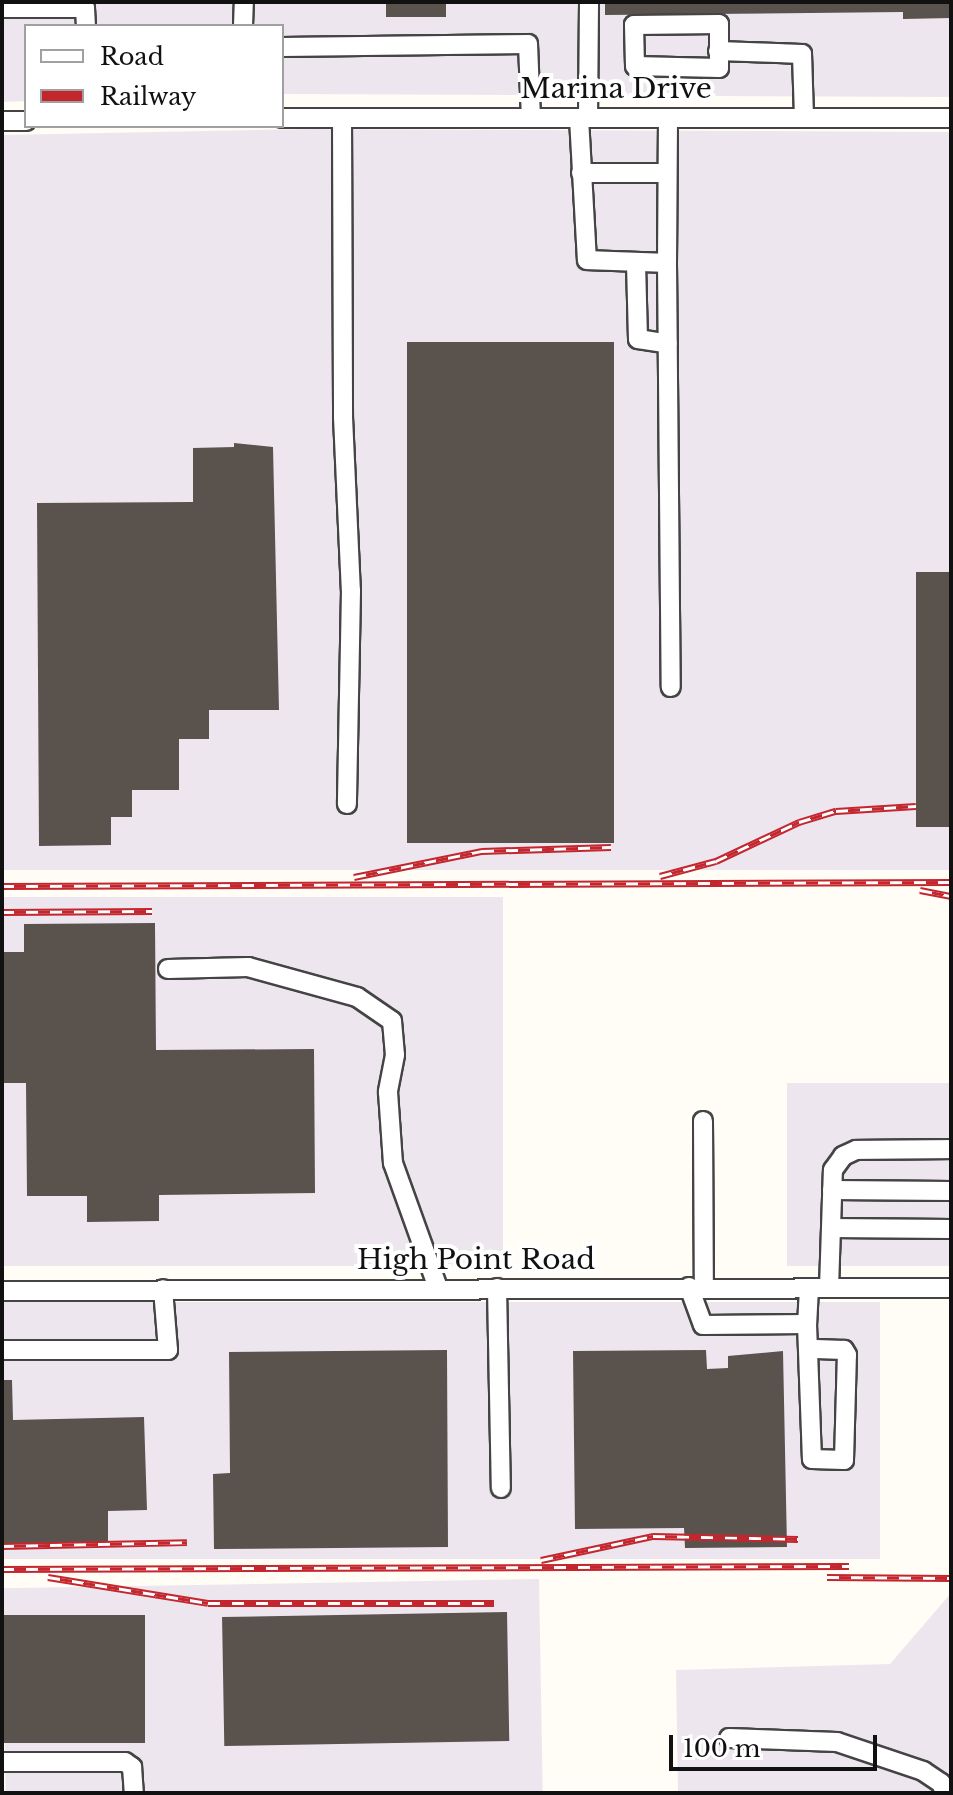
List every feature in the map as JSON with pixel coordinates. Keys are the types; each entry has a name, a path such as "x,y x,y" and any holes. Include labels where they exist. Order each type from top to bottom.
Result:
{"street":[{"path":"243,24 244,2"},
{"path":"589,2 581,173 587,260 667,263"},
{"path":"2,8 85,8 86,24"},
{"path":"719,24 718,51 719,68 635,66 634,25 719,24"},
{"path":"284,47 528,44 531,118"},
{"path":"718,51 802,54 804,117"},
{"name":"Marina Drive","path":"284,118 951,118"},
{"path":"342,118 343,417 351,577 347,804"},
{"path":"668,118 671,687"},
{"path":"2,121 24,121"},
{"path":"581,173 667,173"},
{"path":"636,263 638,339 668,344"},
{"path":"168,969 248,967 357,997 392,1021 395,1055 388,1092 393,1163 438,1288"},
{"path":"703,1121 696,1287 703,1325 807,1324"},
{"path":"829,1288 833,1170 856,1150 951,1149"},
{"path":"832,1190 951,1191"},
{"path":"831,1228 951,1229"},
{"path":"497,1288 501,1488"},
{"path":"809,1288 807,1324 812,1459 844,1460 847,1355 844,1350 809,1349"},
{"name":"High Point Road","path":"2,1291 951,1288"},
{"path":"2,1350 168,1350 163,1289"},
{"path":"729,1738 837,1742 923,1771 941,1783 945,1793"},
{"path":"2,1762 125,1762 132,1767 134,1793"}],"shaded area":[{"path":"2,2 951,2 951,97 284,94 284,24 24,24 24,101 2,102"},
{"path":"311,129 951,132 951,870 2,870 2,135"},
{"path":"2,897 503,897 503,1266 2,1266"},
{"path":"787,1083 951,1083 951,1266 787,1266"},
{"path":"2,1302 880,1302 880,1559 2,1559"},
{"path":"539,1579 543,1793 6,1793 2,1588"},
{"path":"951,1593 951,1793 678,1793 676,1670 890,1664"}],"building":[{"path":"386,2 446,2 446,17 386,17"},
{"path":"605,2 951,2 951,18 903,19 903,12 605,15"},
{"path":"407,342 614,342 614,843 407,843"},
{"path":"234,443 273,447 279,710 209,710 209,739 179,739 179,790 132,790 132,817 111,817 111,845 39,846 37,503 193,502 193,448 234,447"},
{"path":"916,572 951,572 951,827 916,827"},
{"path":"155,923 156,1050 314,1049 315,1193 159,1195 159,1221 87,1222 87,1196 27,1196 26,1083 2,1083 2,952 24,952 24,924"},
{"path":"447,1350 448,1547 214,1549 213,1474 230,1473 229,1352"},
{"path":"706,1350 707,1369 728,1368 728,1356 783,1351 787,1547 685,1548 684,1528 575,1529 573,1351"},
{"path":"2,1380 12,1380 13,1420 144,1417 147,1510 108,1511 108,1542 2,1544"},
{"path":"507,1612 509,1741 224,1746 222,1617"},
{"path":"2,1615 145,1615 145,1743 2,1743"}],"railway":[{"path":"660,876 716,861 799,822 836,811 916,806"},
{"path":"354,877 482,851 611,847"},
{"path":"2,886 951,882"},
{"path":"920,890 951,896"},
{"path":"2,912 152,911"},
{"path":"541,1560 653,1536 798,1539"},
{"path":"2,1546 187,1542"},
{"path":"2,1569 849,1566"},
{"path":"48,1577 208,1603 494,1603"},
{"path":"827,1577 951,1578"}]}
